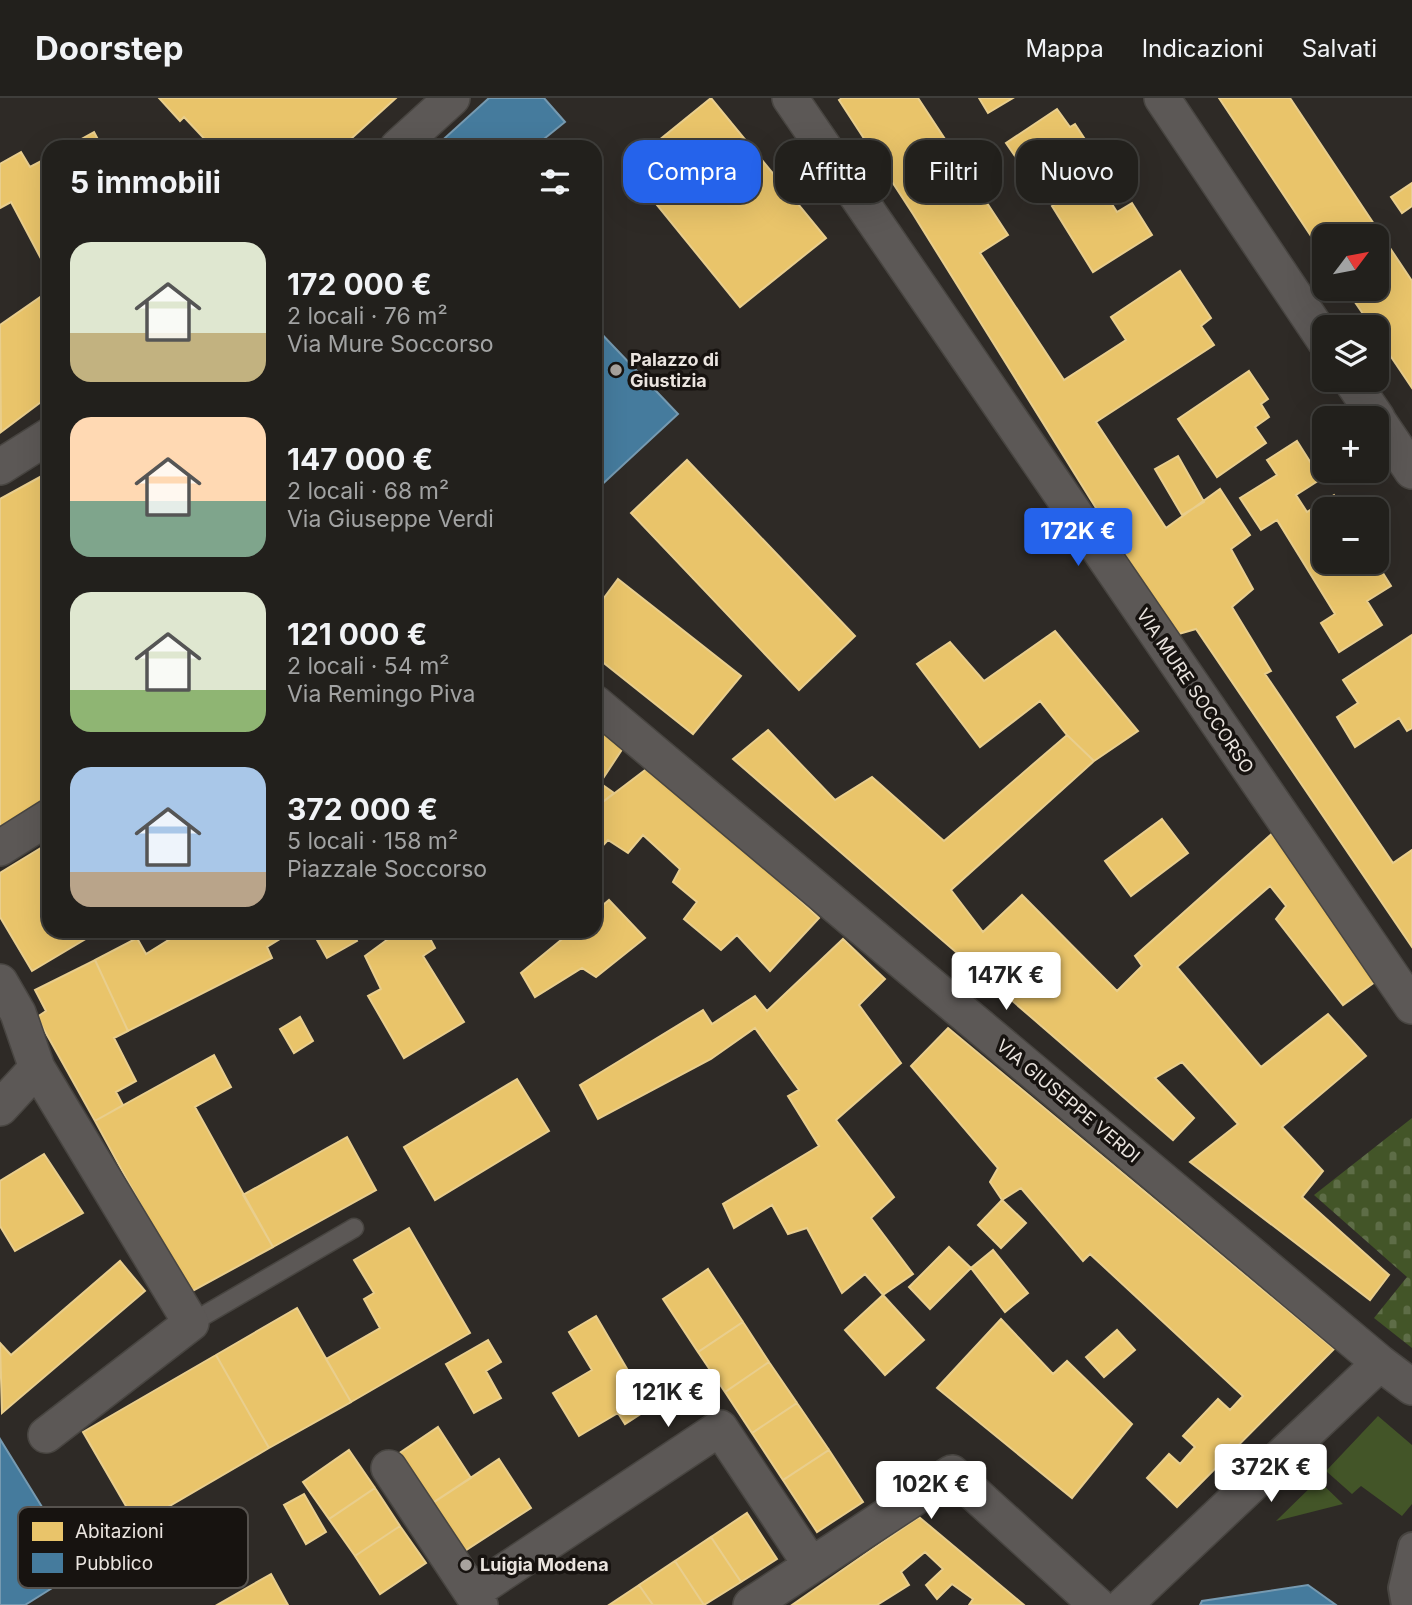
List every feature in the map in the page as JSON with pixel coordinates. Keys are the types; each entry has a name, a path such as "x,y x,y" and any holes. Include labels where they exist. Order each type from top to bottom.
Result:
{"street":[{"path":"406,140 452,98"},
{"name":"VIA MURE SOCCORSO","path":"789,98 1412,1006"},
{"path":"1162,98 1312,322"},
{"path":"1389,437 1412,471"},
{"path":"0,467 42,440"},
{"name":"VIA GIUSEPPE VERDI","path":"602,709 1380,1363"},
{"path":"0,848 42,821"},
{"path":"0,982 18,1013 37,1068 191,1323 46,1435"},
{"path":"0,1108 37,1068"},
{"path":"1124,1605 1380,1363 1412,1387"},
{"path":"389,1468 476,1599 720,1428 811,1565"},
{"path":"751,1605 952,1473 1097,1605"},
{"path":"1405,1605 1402,1588 1412,1546"}],"lane":[{"path":"191,1323 354,1228"}],"green space":[{"path":"1412,1118 1412,1348 1374,1318 1407,1277 1314,1195"},
{"path":"1378,1416 1412,1445 1412,1504 1402,1516 1361,1486 1352,1494 1326,1471"},
{"path":"1318,1480 1343,1504 1276,1521"}],"building: Abitazioni":[{"path":"159,98 396,98 350,140 205,140 184,117 180,121"},
{"path":"711,98 746,140 659,140"},
{"path":"918,98 946,140 905,140 905,202 891,180 891,140 865,140 839,100"},
{"path":"979,98 1013,98 988,113"},
{"path":"1219,98 1290,98 1374,224 1312,224 1312,238"},
{"path":"1057,109 1070,127 1075,124 1085,140 1016,140 1016,158 1006,143"},
{"path":"94,132 98,140 80,140"},
{"path":"21,152 30,167 42,161 42,261 11,202 0,208 0,164"},
{"path":"761,159 775,176 775,203 797,203 826,238 740,307 655,203 761,203"},
{"path":"1412,183 1412,206 1402,213 1391,197"},
{"path":"906,203 987,203 1008,235 980,253 1064,380 1126,340 1111,317 1180,271 1211,318 1201,326 1214,345 1096,422 1166,528 1220,489 1250,535 1231,549 1253,589 1232,607 1271,671 1265,674 1393,863 1412,850 1412,947 1196,629 1175,635"},
{"path":"1057,203 1111,203 1117,212 1132,203 1152,235 1093,272 1052,206"},
{"path":"1390,248 1412,281 1412,388 1389,354 1389,315 1364,315 1354,301 1390,301"},
{"path":"42,296 42,401 1,432 0,325"},
{"path":"1249,371 1268,399 1261,404 1269,417 1255,427 1266,443 1217,477 1178,419"},
{"path":"1297,441 1312,465 1312,483 1315,483 1296,495 1307,512 1312,509 1312,574 1384,574 1391,586 1367,601 1382,625 1339,652 1321,623 1335,614 1277,520 1261,530 1240,498 1277,475 1267,460"},
{"path":"1178,456 1204,502 1182,515 1155,469"},
{"path":"687,460 855,636 799,690 631,513"},
{"path":"42,476 42,801 0,827 0,499"},
{"path":"618,579 741,676 693,734 602,662 602,601"},
{"path":"1055,631 1138,731 1094,761 1067,735 1040,701 980,747 917,664 950,642 984,681"},
{"path":"1412,635 1412,728 1407,731 1399,718 1355,747 1337,717 1358,703 1343,680"},
{"path":"768,730 835,800 872,777 944,841 1067,735 1094,761 951,890 983,932 1022,895 1117,991 1142,966 1135,956 1276,830 1379,979 1343,1005 1276,919 1286,906 1270,886 1177,967 1261,1067 1328,1014 1366,1056 1282,1127 1323,1171 1302,1197 1389,1275 1370,1300 1190,1162 1238,1124 1182,1062 1155,1078 1194,1118 1173,1140 733,759"},
{"path":"602,731 623,748 602,780"},
{"path":"653,764 819,918 770,971 737,935 721,950 684,919 697,902 673,882 680,869 643,835 628,853 608,840 602,846 602,803"},
{"path":"602,784 614,793 602,802"},
{"path":"1162,819 1188,853 1131,896 1105,861"},
{"path":"42,847 42,938 87,938 32,971 0,917 0,873"},
{"path":"609,900 645,938 596,977 582,968 535,997 521,973 564,938 602,938 602,906"},
{"path":"137,938 146,954 172,938 282,938 267,947 272,958 128,1031 95,960"},
{"path":"316,938 355,938 357,941 327,958"},
{"path":"389,938 430,938 435,948 423,956 464,1022 404,1058 368,996 381,989 365,956"},
{"path":"843,939 885,979 859,1005 901,1063 836,1120 894,1197 871,1218 913,1274 883,1295 865,1274 842,1293 807,1228 788,1234 772,1205 734,1228 723,1204 819,1146 788,1096 799,1090 755,1028 711,1059 598,1119 580,1085 703,1010 712,1024 755,996 767,1011"},
{"path":"95,960 128,1031 114,1038 136,1081 116,1092 123,1105 95,1121 37,1017 46,1011 35,990"},
{"path":"300,1017 313,1041 294,1053 280,1029"},
{"path":"948,1028 1334,1349 1177,1507 1147,1478 1169,1454 1180,1464 1195,1447 1183,1436 1218,1399 1230,1410 1243,1396 1090,1254 1083,1261 1021,1188 1002,1200 990,1182 998,1168 911,1066"},
{"path":"214,1055 231,1087 195,1107 273,1247 189,1293 95,1121"},
{"path":"517,1079 549,1131 435,1200 404,1147"},
{"path":"347,1137 376,1190 273,1247 243,1195"},
{"path":"44,1154 83,1213 15,1251 0,1226 0,1181"},
{"path":"1002,1200 1026,1223 1001,1248 978,1225"},
{"path":"409,1228 470,1333 351,1402 326,1359 380,1328 364,1299 374,1293 354,1260"},
{"path":"949,1247 971,1268 930,1309 909,1287"},
{"path":"993,1250 1028,1293 1005,1312 971,1268"},
{"path":"120,1261 145,1291 2,1413 0,1343 11,1355"},
{"path":"708,1269 743,1322 698,1352 663,1299"},
{"path":"883,1295 924,1340 885,1375 845,1330"},
{"path":"297,1308 351,1402 269,1448 216,1355"},
{"path":"596,1316 650,1408 625,1424 618,1413 579,1436 553,1393 592,1370 569,1332"},
{"path":"1001,1319 1053,1374 1067,1361 1132,1424 1072,1498 937,1388"},
{"path":"743,1322 769,1362 725,1392 698,1352"},
{"path":"1117,1330 1135,1350 1104,1377 1086,1357"},
{"path":"488,1340 501,1362 486,1371 501,1398 474,1413 446,1364"},
{"path":"216,1355 269,1448 168,1507 127,1507 83,1432"},
{"path":"769,1362 797,1403 752,1433 725,1392"},
{"path":"797,1403 829,1450 783,1480 752,1433"},
{"path":"438,1427 471,1478 431,1504 398,1454"},
{"path":"349,1450 375,1488 329,1519 303,1482"},
{"path":"829,1450 863,1502 817,1532 783,1480"},
{"path":"499,1459 531,1508 463,1552 431,1504"},
{"path":"375,1488 400,1526 355,1556 329,1519"},
{"path":"304,1494 326,1532 306,1544 284,1505"},
{"path":"747,1513 777,1559 741,1582 711,1537"},
{"path":"919,1517 1024,1605 969,1605 973,1599 952,1584 937,1599 926,1585 943,1569 925,1552 901,1572 909,1585 877,1605 792,1605"},
{"path":"400,1526 426,1563 380,1594 355,1556"},
{"path":"711,1537 741,1582 704,1605 675,1561"},
{"path":"675,1561 704,1605 653,1605 639,1585"},
{"path":"271,1574 288,1605 217,1605"},
{"path":"639,1585 653,1605 609,1605"}],"building: Pubblico":[{"path":"489,98 544,98 565,122 543,140 443,140"},
{"name":"Palazzo di Giustizia","path":"602,334 678,414 602,485"},
{"path":"0,1439 42,1507 18,1507 18,1588 52,1588 25,1605 0,1605"},
{"path":"1308,1585 1336,1605 1200,1605 1202,1601"}],"place":[{"name":"Palazzo di Giustizia","path":"616,370"},
{"name":"Luigia Modena","path":"466,1565"}]}
